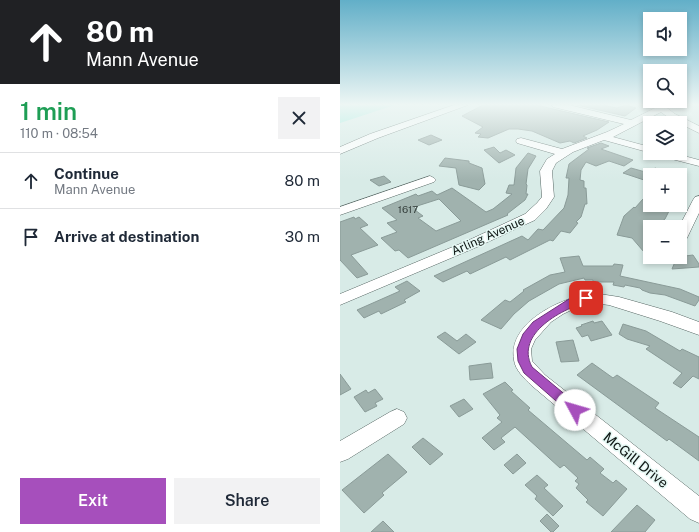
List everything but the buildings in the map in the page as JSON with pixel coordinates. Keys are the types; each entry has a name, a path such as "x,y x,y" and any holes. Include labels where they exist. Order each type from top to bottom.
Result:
{"street":[{"path":"340,151 392,130"},
{"name":"Arling Avenue","path":"340,300 472,244 530,217 542,206 548,197 549,192 546,175 548,165 563,153 618,130"},
{"path":"603,137 643,148"},
{"path":"521,141 563,153"},
{"path":"687,160 699,163"},
{"path":"340,211 430,180"},
{"path":"687,224 699,200"},
{"name":"McGill Drive","path":"699,329 659,314 612,301 595,298 573,302 545,318 527,336 524,343 522,356 528,370 538,380 699,511"},
{"path":"340,452 397,418"}],"route":[{"path":"575,410 528,370 522,356 524,343 527,336 537,325 545,318 563,307 580,299 586,298"}]}
